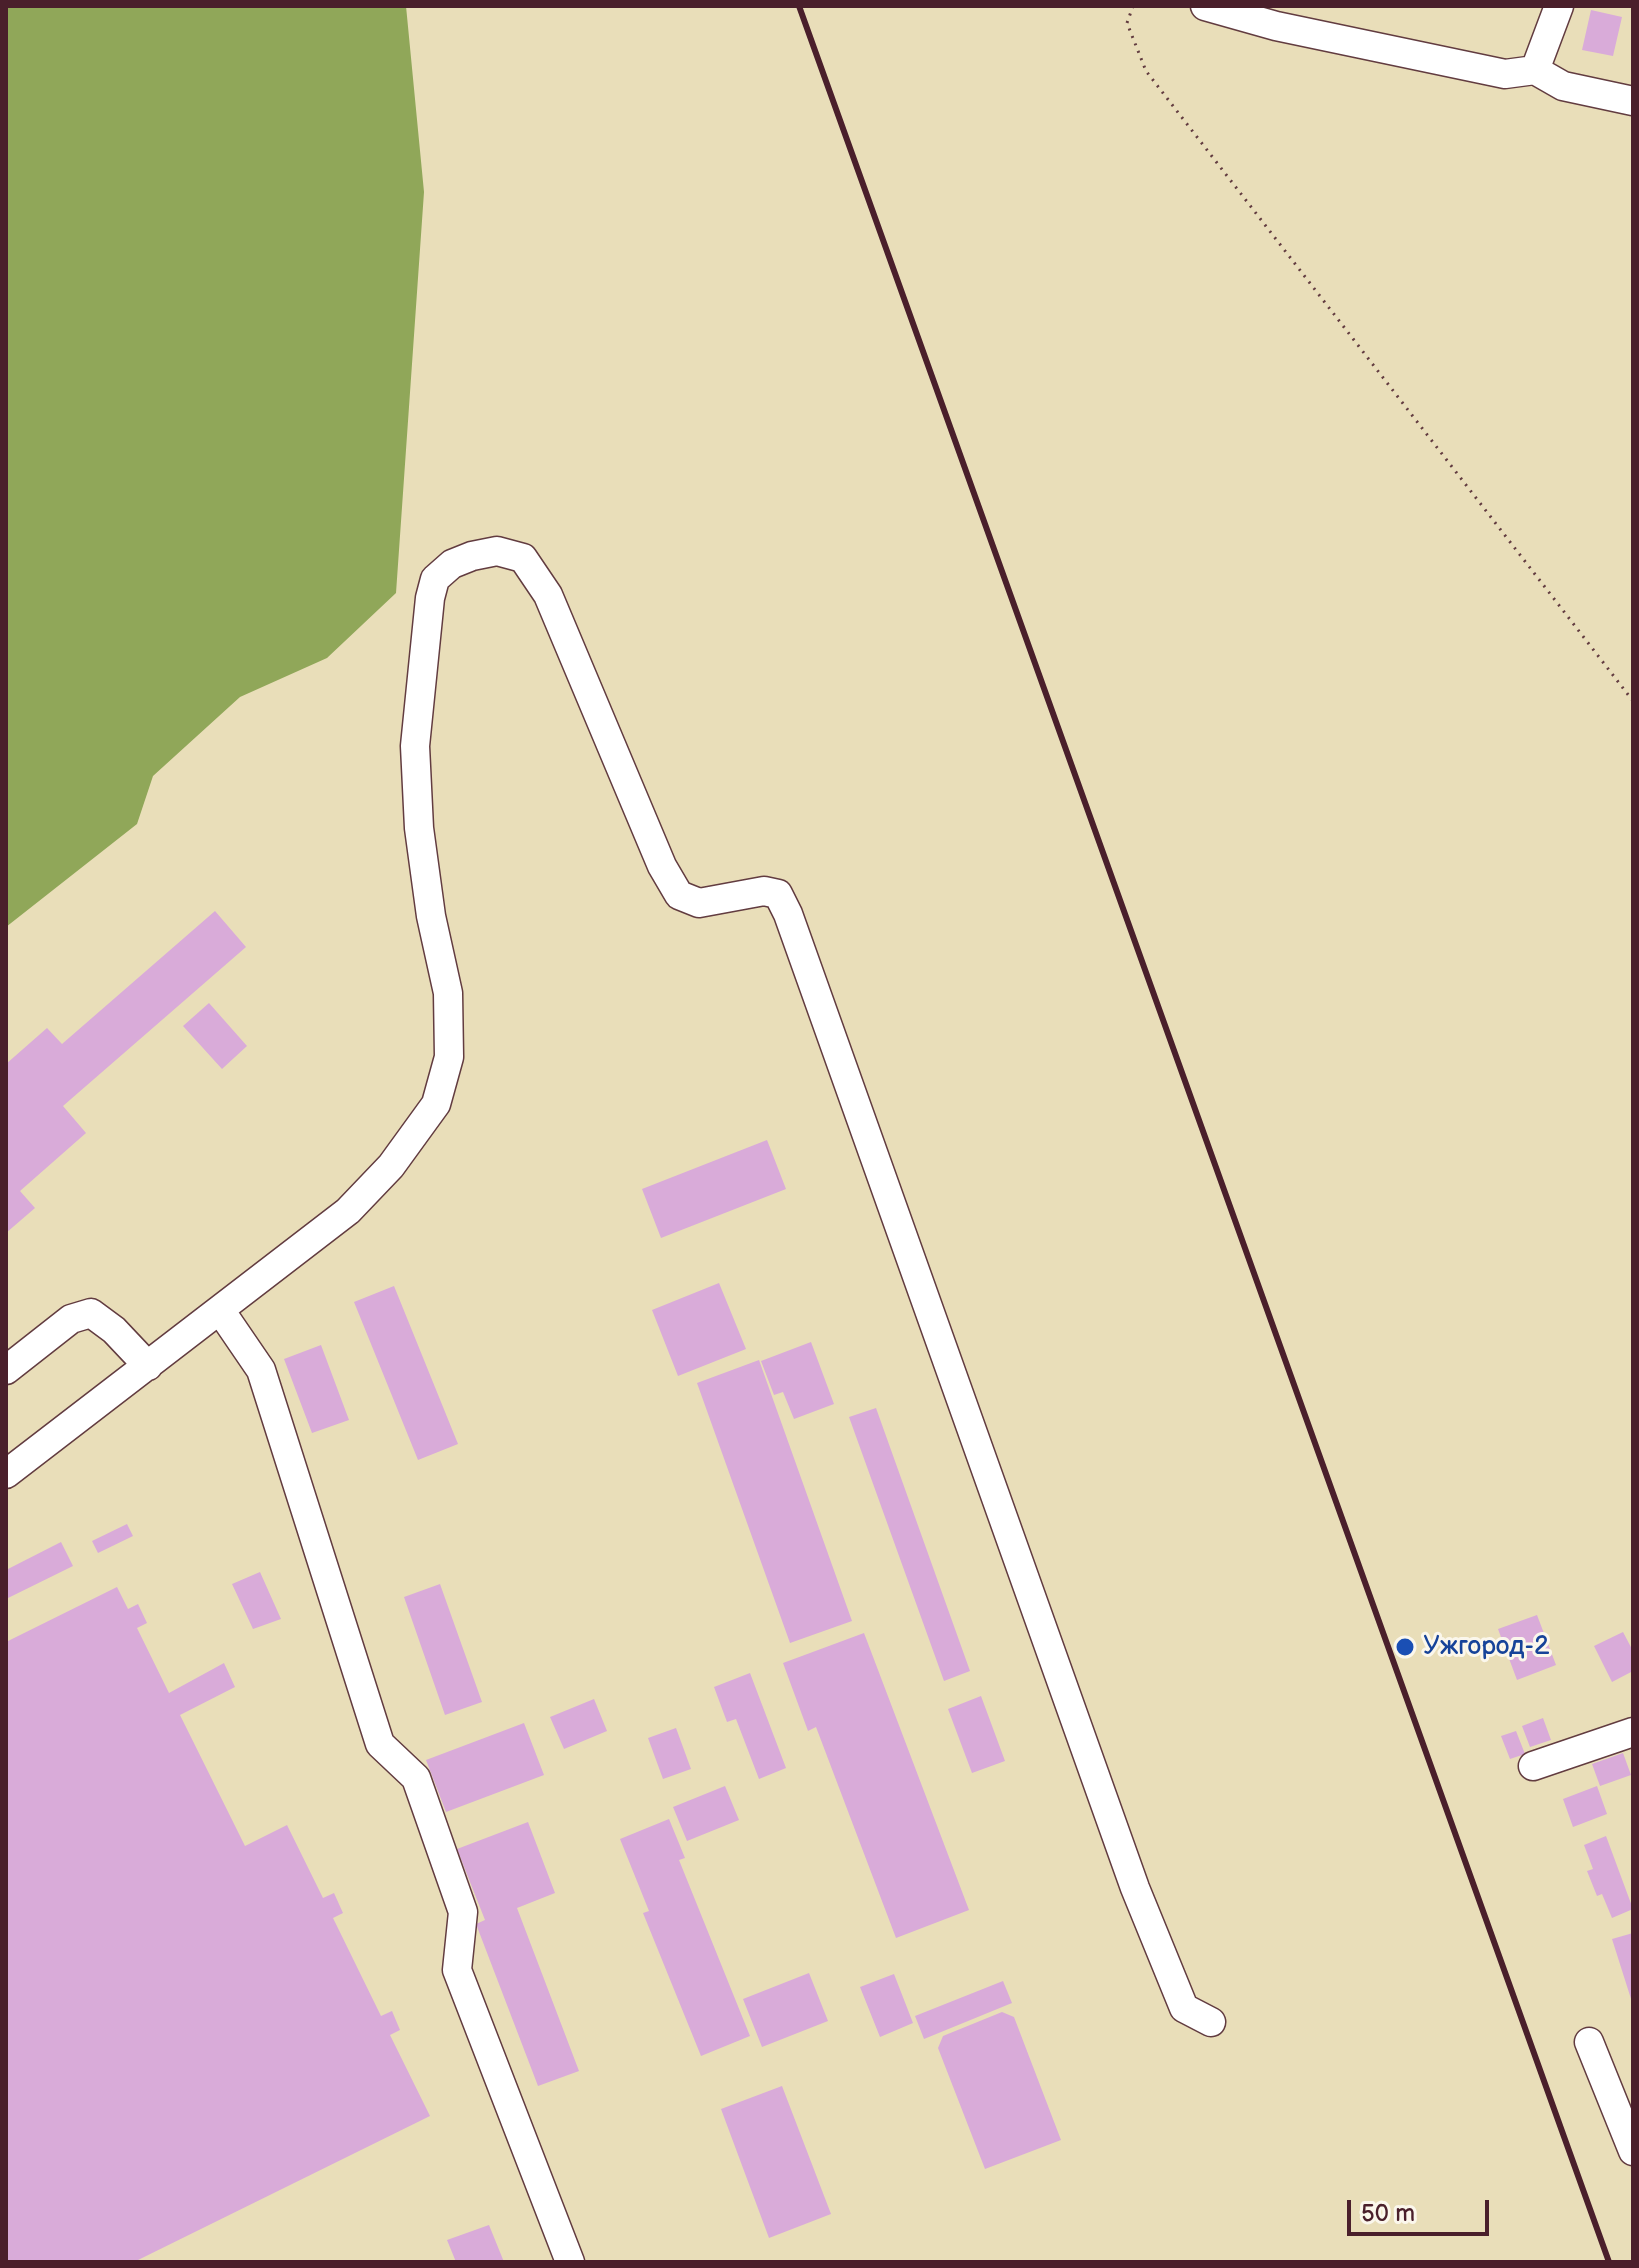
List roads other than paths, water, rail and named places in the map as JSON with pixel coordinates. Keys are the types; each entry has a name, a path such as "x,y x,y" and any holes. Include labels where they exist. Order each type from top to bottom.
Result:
{"street":[{"path":"1205,6 1276,26 1505,74 1535,70 1563,86 1633,101"},
{"path":"1535,70 1559,6"},
{"path":"6,1474 348,1211 391,1166 436,1104 449,1057 448,993 429,901 419,828 415,746 430,598 435,579 452,564 497,551 523,558 548,595 662,866 679,895 699,903 764,891 778,894 788,914 1135,1888 1184,2008 1211,2022"},
{"path":"220,1310 261,1370 380,1744 416,1778 463,1912 457,1970 570,2262"},
{"path":"6,1370 71,1319 91,1313 114,1330 148,1366"},
{"path":"1533,1766 1633,1732"},
{"path":"1589,2042 1633,2151"}],"railway":[{"path":"799,6 1609,2262"}],"place":[{"name":"Ужгород-2","path":"1405,1647"}]}
